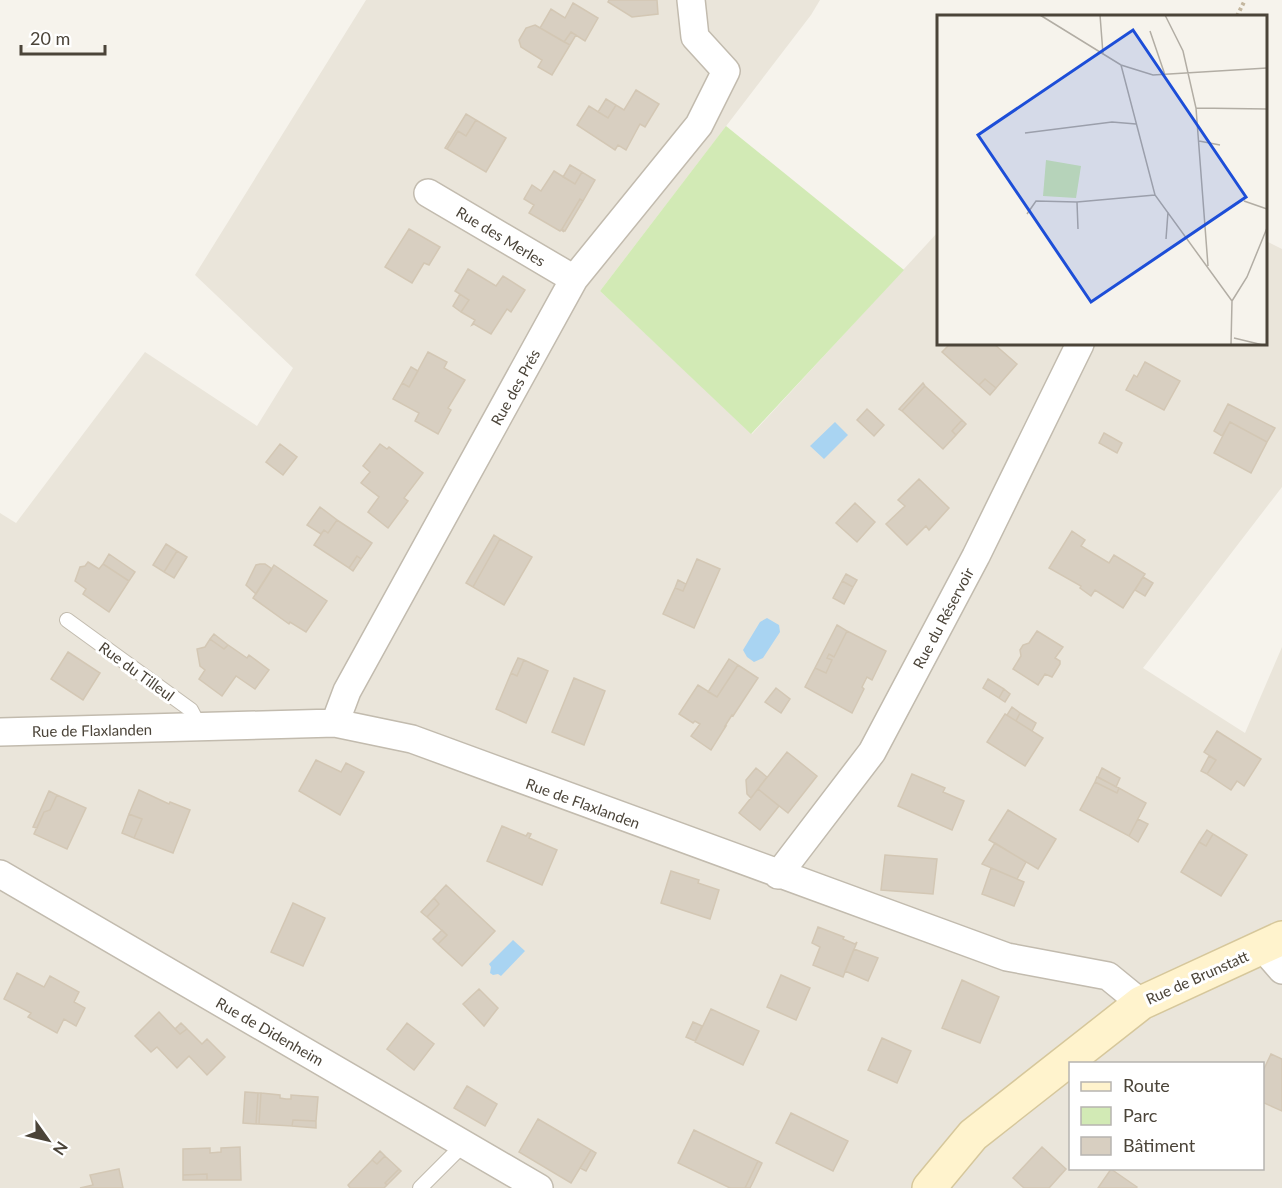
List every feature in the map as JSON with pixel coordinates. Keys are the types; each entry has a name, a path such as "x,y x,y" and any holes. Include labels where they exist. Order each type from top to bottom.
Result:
{"main road":[{"name":"Rue de Brunstatt","path":"929,1188 973,1135 1141,1003 1275,952"}],"street":[{"name":"Rue des Prés","path":"335,723 347,691 574,279 699,125 726,71 695,37 691,0"},
{"name":"Rue des Merles","path":"428,193 574,279"},
{"name":"Rue du Réservoir","path":"778,875 872,752 976,556 1080,345"},
{"name":"Rue de Flaxlanden","path":"0,732 335,723 412,739 1007,957 1108,976 1141,1003"},
{"name":"Rue de Didenheim","path":"0,874 539,1188"}],"lane":[{"name":"Rue du Tilleul","path":"67,620 190,710 200,727"},
{"path":"420,1188 464,1144"}],"path":[{"path":"1238,15 1245,0"}],"shaded area":[{"path":"366,0 820,0 811,15 600,291 752,434 937,233 937,345 1267,345 1267,242 1282,249 1282,487 1143,668 1245,733 1282,647 1282,1188 0,1188 0,513 16,523 145,352 257,426 293,368 195,275"}],"green space":[{"path":"726,126 904,270 751,434 600,291"}],"water":[{"path":"835,422 848,435 824,459 810,446"},
{"path":"767,618 779,625 780,632 763,658 754,662 743,650 760,622"},
{"path":"513,940 525,951 501,976 493,975 490,973 489,964"}],"building":[{"path":"609,0 657,0 658,14 632,17 608,2"},
{"path":"573,3 598,18 585,41 571,32 564,42 540,28 551,9 565,18"},
{"path":"535,25 570,45 552,75 538,67 542,60 521,47 519,40 526,28"},
{"path":"571,32 576,35 570,45 564,42"},
{"path":"636,90 659,104 645,127 640,124 626,150 618,145 615,150 577,125 589,106 608,118 616,105 624,110"},
{"path":"606,99 616,105 608,118 598,112"},
{"path":"466,114 476,120 466,136 458,131 447,149 445,148"},
{"path":"476,120 506,138 486,172 447,149 458,131 466,136"},
{"path":"570,165 582,172 575,184 563,177"},
{"path":"554,171 575,184 582,172 595,180 583,201 580,199 562,229 564,232 529,213 534,205 524,199 532,185 541,191"},
{"path":"580,199 583,201 565,231 562,229"},
{"path":"409,229 440,247 429,265 424,263 412,283 385,267"},
{"path":"468,269 496,286 503,276 525,290 511,312 507,309 491,334 472,325 475,320 461,312 469,300 455,291"},
{"path":"460,294 469,300 461,312 453,306"},
{"path":"949,345 995,345 1017,364 996,388 985,379 979,385 942,352"},
{"path":"428,352 447,362 444,368 465,380 448,408 451,410 438,434 415,421 419,413 393,399 402,383 409,387"},
{"path":"1145,362 1180,381 1164,410 1126,390 1134,375 1137,377"},
{"path":"411,367 418,371 409,387 402,383"},
{"path":"985,379 996,388 990,395 979,385"},
{"path":"923,383 925,386 902,411 899,409"},
{"path":"925,386 962,420 952,431 956,435 943,449 902,411"},
{"path":"1228,404 1275,428 1267,442 1230,422 1222,436 1214,431"},
{"path":"867,409 884,425 874,436 857,420"},
{"path":"962,420 966,424 956,435 952,431"},
{"path":"1230,422 1267,442 1251,473 1214,453"},
{"path":"1104,433 1122,443 1117,453 1099,443"},
{"path":"280,444 297,457 283,475 266,462"},
{"path":"380,444 387,449 389,447 423,473 404,498 408,501 388,528 368,512 379,497 361,483 370,472 363,466"},
{"path":"919,479 949,508 929,530 926,526 907,545 886,524 905,506 898,500"},
{"path":"855,503 875,522 857,542 836,523"},
{"path":"320,507 337,520 328,533 324,530 321,534 307,525"},
{"path":"337,520 372,543 361,559 357,556 349,568 314,545 324,530 328,533"},
{"path":"1072,531 1085,540 1081,546 1109,563 1114,555 1145,574 1123,608 1095,590 1091,596 1080,588 1081,586 1049,568"},
{"path":"494,535 500,539 473,587 466,583"},
{"path":"500,539 532,557 504,605 473,587"},
{"path":"166,544 177,551 164,572 153,565"},
{"path":"177,551 187,557 174,578 164,572"},
{"path":"109,554 135,572 129,581 103,564"},
{"path":"357,556 361,559 353,571 349,568"},
{"path":"697,559 720,569 694,628 663,614 675,588 683,591"},
{"path":"88,562 99,569 103,564 129,581 109,612 83,594 86,589 75,581 80,567 85,566"},
{"path":"265,564 272,569 256,594 246,585 256,565"},
{"path":"274,565 327,601 306,632 290,622 289,624 253,598"},
{"path":"846,574 857,580 853,587 842,581"},
{"path":"1143,577 1153,583 1145,596 1135,590"},
{"path":"678,580 686,584 683,591 675,588"},
{"path":"842,581 853,587 844,604 833,598"},
{"path":"837,625 847,631 834,657 829,654 827,658 832,660 826,673 815,668"},
{"path":"847,631 886,651 872,680 867,677 862,687 864,689 852,713 805,687 815,668 826,673 832,660 827,658 829,654 834,657"},
{"path":"1037,631 1063,647 1055,658 1060,661 1060,664 1052,677 1045,674 1038,685 1013,669 1021,656 1020,650 1023,645 1029,643"},
{"path":"214,634 228,645 224,649 210,639"},
{"path":"210,639 224,649 228,645 247,658 249,655 269,670 255,689 236,676 222,696 199,679 205,670 200,666 197,649 205,647"},
{"path":"68,652 100,673 83,700 51,679"},
{"path":"518,658 524,660 517,676 511,673"},
{"path":"729,659 738,665 717,697 708,692"},
{"path":"524,660 548,671 526,723 496,709 511,673 517,676"},
{"path":"738,665 758,678 711,750 691,736 700,724 695,721 693,723 679,714 698,685 717,697"},
{"path":"574,678 605,691 584,745 552,732"},
{"path":"988,679 1004,689 999,698 983,688"},
{"path":"776,688 790,699 781,713 765,702"},
{"path":"1004,689 1010,694 1005,702 999,698"},
{"path":"1012,707 1020,713 1016,721 1007,715"},
{"path":"1020,713 1036,723 1032,731 1016,721"},
{"path":"1005,714 1043,738 1025,766 987,742"},
{"path":"1217,731 1261,759 1244,786 1237,781 1231,790 1207,774 1216,760 1204,752"},
{"path":"787,752 817,776 788,813 758,789"},
{"path":"1209,756 1216,760 1207,774 1201,771"},
{"path":"316,760 341,772 346,763 364,772 340,815 299,791"},
{"path":"756,768 767,777 751,798 747,794 746,780"},
{"path":"1102,768 1120,778 1116,787 1098,777"},
{"path":"912,774 945,788 943,792 964,801 952,830 898,806"},
{"path":"1097,777 1119,788 1117,793 1095,782"},
{"path":"1095,782 1117,793 1119,788 1146,803 1129,836 1080,810"},
{"path":"758,789 779,806 760,830 739,813"},
{"path":"139,790 169,804 170,802 190,810 173,853 134,838 142,819 129,814"},
{"path":"49,791 57,795 50,810 44,812 37,828 33,827"},
{"path":"57,795 86,808 67,849 34,834 44,812 50,810"},
{"path":"1008,810 1056,839 1038,869 989,840"},
{"path":"129,814 142,819 134,838 122,833"},
{"path":"1138,819 1148,824 1138,842 1129,836"},
{"path":"502,826 526,836 528,833 531,834 529,838 557,850 542,885 487,861"},
{"path":"1207,830 1213,834 1206,846 1199,842"},
{"path":"1213,834 1247,855 1221,896 1181,872 1199,842 1206,846"},
{"path":"995,843 1026,862 1017,879 982,864"},
{"path":"885,855 937,859 933,894 881,890"},
{"path":"991,868 1024,882 1014,906 982,894"},
{"path":"671,871 699,880 698,883 719,890 710,919 661,903"},
{"path":"446,885 495,931 462,966 438,944 447,935 427,917 439,904 434,898"},
{"path":"434,898 439,904 427,917 421,912"},
{"path":"293,903 325,918 303,966 271,952"},
{"path":"818,927 855,944 857,942 843,977 813,965 820,947 812,943"},
{"path":"442,930 447,935 438,944 433,939"},
{"path":"854,949 878,958 868,981 845,971"},
{"path":"17,973 44,987 50,976 79,992 74,1002 85,1008 76,1026 64,1019 57,1033 28,1017 31,1013 4,999"},
{"path":"781,975 810,988 796,1020 767,1007"},
{"path":"962,980 999,997 980,1043 942,1028"},
{"path":"479,989 498,1008 484,1026 463,1004"},
{"path":"711,1009 759,1031 743,1065 695,1042"},
{"path":"159,1012 180,1034 187,1029 202,1044 207,1039 225,1057 207,1075 189,1056 177,1068 157,1047 151,1052 135,1036"},
{"path":"693,1022 702,1026 695,1041 686,1037"},
{"path":"181,1023 187,1029 180,1034 175,1029"},
{"path":"407,1023 434,1044 414,1070 387,1049"},
{"path":"882,1038 911,1051 897,1083 868,1070"},
{"path":"1271,1054 1282,1059 1282,1111 1264,1103 1264,1069"},
{"path":"467,1086 497,1104 485,1126 454,1108"},
{"path":"245,1092 258,1093 256,1124 243,1123"},
{"path":"258,1093 261,1093 259,1124 256,1124"},
{"path":"261,1093 280,1095 280,1098 286,1099 291,1099 291,1095 318,1097 316,1121 293,1120 292,1126 259,1124"},
{"path":"791,1113 848,1141 833,1171 776,1143"},
{"path":"538,1119 591,1150 571,1183 519,1152"},
{"path":"293,1120 316,1121 316,1128 292,1126"},
{"path":"694,1130 758,1161 745,1188 730,1188 678,1163"},
{"path":"240,1147 241,1180 207,1180 207,1174 183,1175 183,1149 210,1148 210,1153 221,1152 221,1148"},
{"path":"1042,1147 1066,1169 1049,1188 1024,1188 1013,1178"},
{"path":"591,1150 596,1153 586,1171 580,1168"},
{"path":"380,1151 385,1156 377,1164 372,1160"},
{"path":"385,1156 399,1169 385,1183 387,1185 384,1188 350,1188 348,1185 372,1160 377,1164"},
{"path":"758,1161 762,1163 753,1182 750,1188 745,1188"},
{"path":"119,1169 123,1188 80,1188 93,1185 90,1175"},
{"path":"399,1169 401,1171 387,1185 385,1183"},
{"path":"1110,1170 1137,1187 1136,1188 1098,1188"},
{"path":"207,1174 207,1180 183,1180 183,1175"}]}
